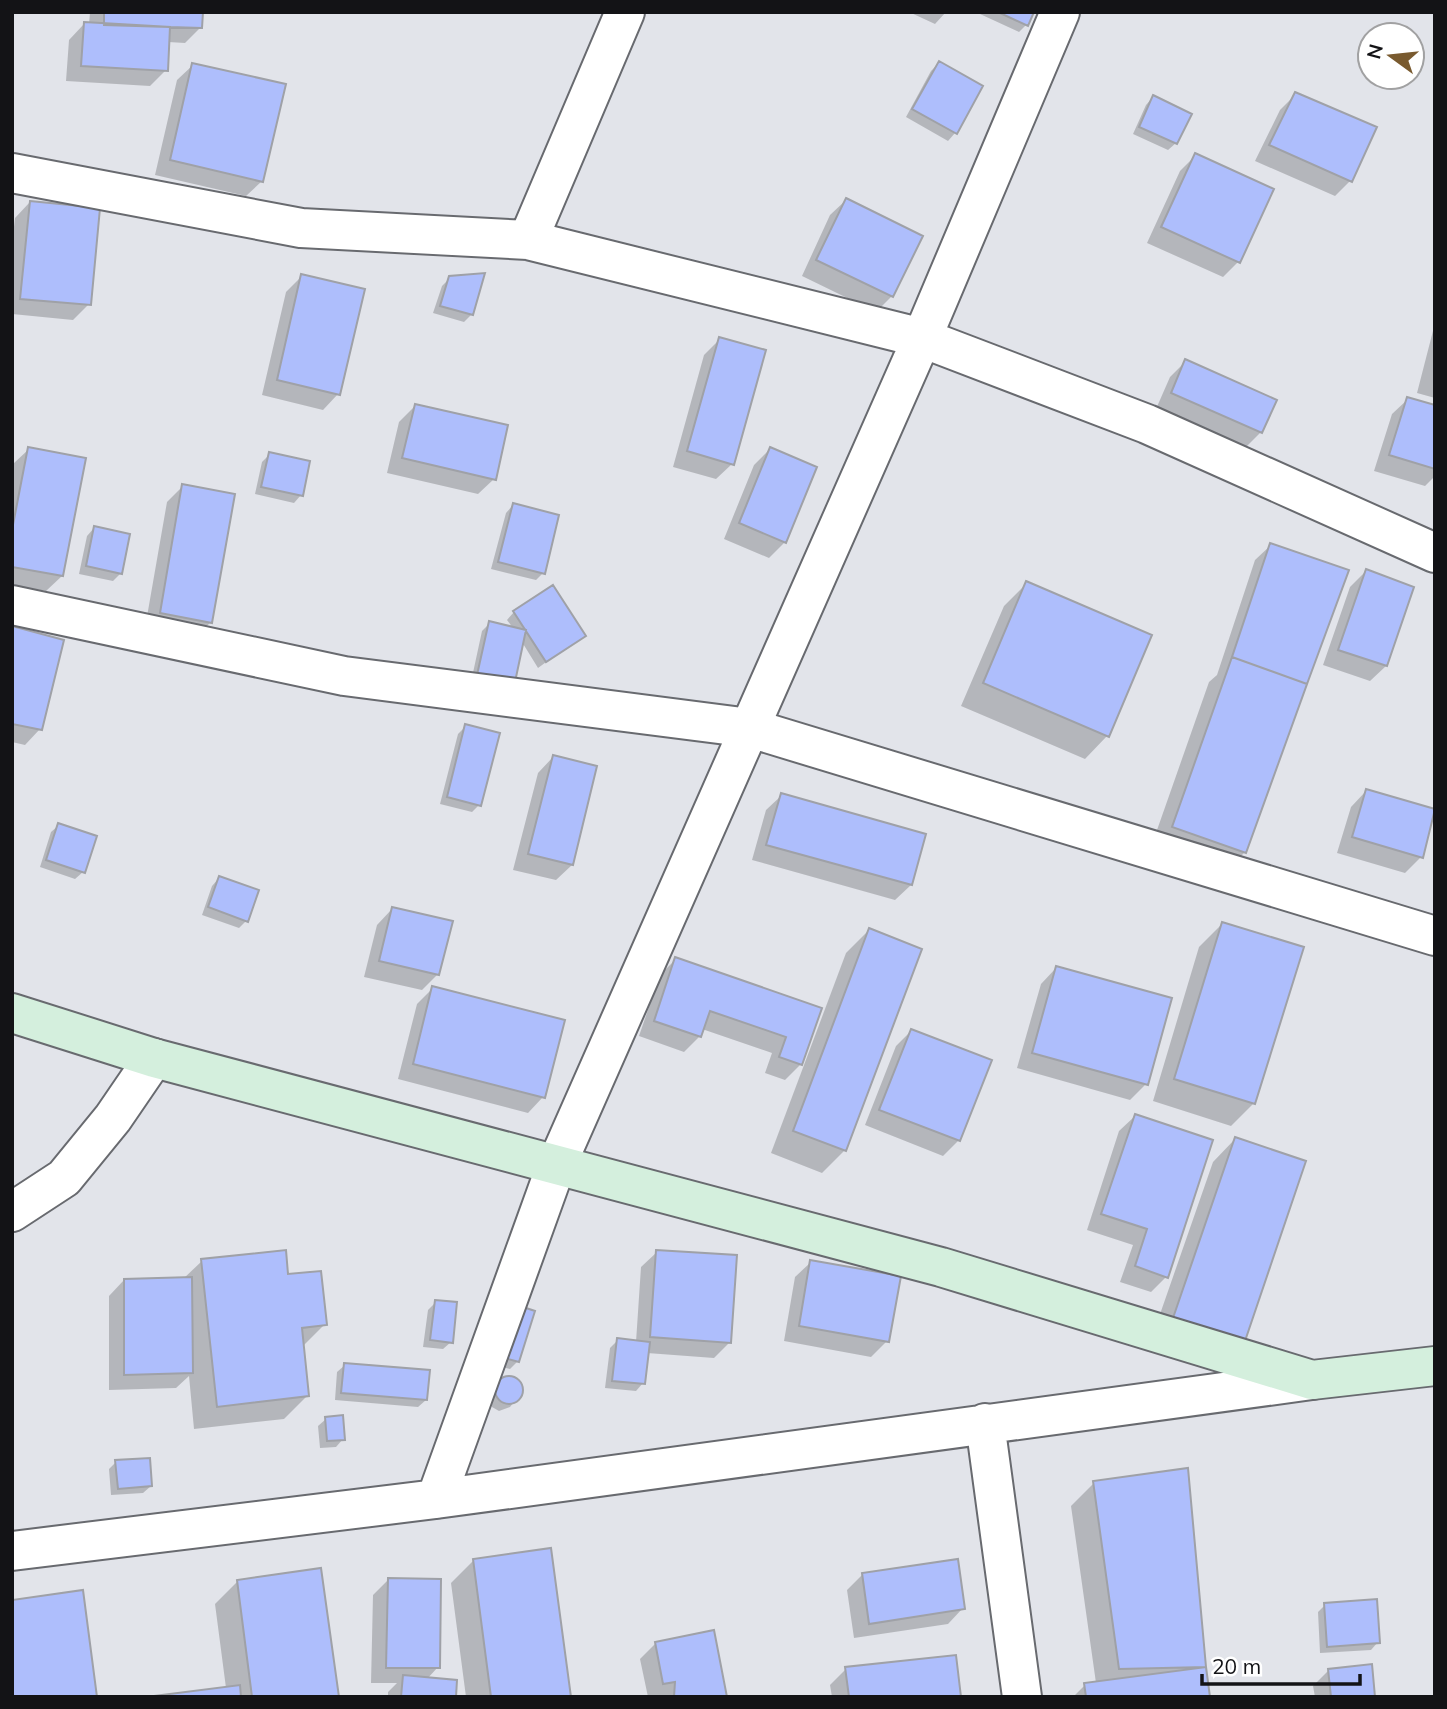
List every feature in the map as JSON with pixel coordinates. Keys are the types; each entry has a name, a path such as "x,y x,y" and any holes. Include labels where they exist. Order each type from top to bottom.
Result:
{"street":[{"path":"528,240 625,12"},
{"path":"436,1499 556,1166 922,338 1060,12"},
{"path":"12,173 301,228 528,240 922,338 1147,424 1435,554"},
{"path":"12,605 344,676 750,728 1435,936"},
{"path":"12,1013 154,1058 941,1267 1312,1380"},
{"path":"12,1212 64,1178 113,1118 154,1058"},
{"path":"12,1552 436,1499 985,1423 1435,1366"},
{"path":"985,1423 1022,1697"}],"building":[{"path":"104,12 203,12 202,28 104,25"},
{"path":"998,12 1034,12 1028,26"},
{"path":"84,22 170,27 168,71 81,66"},
{"path":"939,61 983,86 957,134 912,109"},
{"path":"192,63 286,84 263,182 170,160"},
{"path":"1295,92 1377,127 1352,182 1269,145"},
{"path":"1153,95 1192,114 1177,144 1139,127"},
{"path":"1195,153 1274,189 1240,263 1161,227"},
{"path":"846,198 923,236 893,297 816,260"},
{"path":"30,201 100,208 91,305 20,299"},
{"path":"485,273 473,315 440,306 449,276"},
{"path":"301,274 365,289 340,395 277,380"},
{"path":"719,337 766,350 734,465 687,451"},
{"path":"1185,359 1277,400 1262,433 1171,393"},
{"path":"1407,397 1435,405 1435,469 1389,455"},
{"path":"415,404 508,425 496,480 402,458"},
{"path":"28,447 86,458 63,576 12,567 12,530"},
{"path":"770,447 817,467 786,543 739,523"},
{"path":"269,452 310,461 303,496 261,487"},
{"path":"182,484 235,494 212,623 160,613"},
{"path":"513,503 559,515 545,574 498,562"},
{"path":"94,526 130,534 122,574 86,566"},
{"path":"1270,543 1349,570 1307,684 1232,657"},
{"path":"1366,569 1414,587 1387,666 1338,650"},
{"path":"1026,581 1152,635 1109,737 983,683"},
{"path":"553,585 586,636 546,662 513,611"},
{"path":"489,621 526,630 515,682 477,675"},
{"path":"12,626 64,640 42,730 12,724"},
{"path":"1232,657 1307,684 1246,853 1172,827"},
{"path":"465,724 500,733 481,806 447,797"},
{"path":"553,755 597,766 573,865 528,854"},
{"path":"1366,789 1435,809 1423,858 1352,837"},
{"path":"781,793 926,834 912,885 766,845"},
{"path":"58,823 97,836 85,873 46,860"},
{"path":"219,876 259,890 248,922 208,907"},
{"path":"392,907 453,921 439,975 379,961"},
{"path":"1222,922 1304,947 1255,1104 1174,1079"},
{"path":"869,928 922,949 846,1151 793,1131"},
{"path":"675,957 822,1008 802,1065 779,1057 786,1037 710,1011 701,1037 654,1021"},
{"path":"1056,966 1172,998 1148,1085 1032,1053"},
{"path":"432,986 565,1020 545,1098 413,1064"},
{"path":"911,1029 992,1060 960,1141 879,1110"},
{"path":"1135,1114 1213,1140 1168,1278 1135,1266 1147,1229 1101,1214"},
{"path":"1235,1137 1306,1161 1245,1341 1173,1318"},
{"path":"286,1250 288,1274 321,1271 327,1325 302,1328 309,1396 217,1407 201,1259"},
{"path":"656,1250 737,1255 731,1343 650,1337"},
{"path":"810,1260 901,1276 889,1342 799,1326"},
{"path":"192,1277 193,1373 124,1375 124,1279"},
{"path":"435,1300 457,1302 453,1343 430,1340"},
{"path":"517,1305 535,1311 519,1362 501,1357"},
{"path":"617,1338 650,1342 645,1384 612,1381"},
{"path":"344,1363 430,1370 427,1400 341,1393"},
{"path":"509,1376 519,1380 523,1390 519,1400 509,1404 499,1400 495,1390 499,1380"},
{"path":"343,1415 345,1440 327,1441 325,1417"},
{"path":"150,1458 152,1486 118,1489 115,1460"},
{"path":"1188,1468 1206,1667 1119,1669 1093,1481"},
{"path":"551,1548 571,1697 491,1697 473,1559"},
{"path":"958,1559 965,1609 869,1624 862,1573"},
{"path":"321,1568 339,1697 252,1697 237,1580"},
{"path":"388,1578 441,1579 440,1668 386,1668"},
{"path":"83,1590 97,1697 13,1697 12,1600"},
{"path":"1377,1599 1380,1643 1327,1647 1324,1603"},
{"path":"714,1630 727,1697 674,1697 675,1682 663,1684 655,1642"},
{"path":"956,1655 961,1697 849,1697 845,1667"},
{"path":"1372,1664 1375,1697 1331,1697 1328,1669"},
{"path":"1206,1667 1210,1697 1086,1697 1084,1683"},
{"path":"403,1675 457,1680 456,1697 401,1697"},
{"path":"240,1685 241,1697 146,1697"}]}
